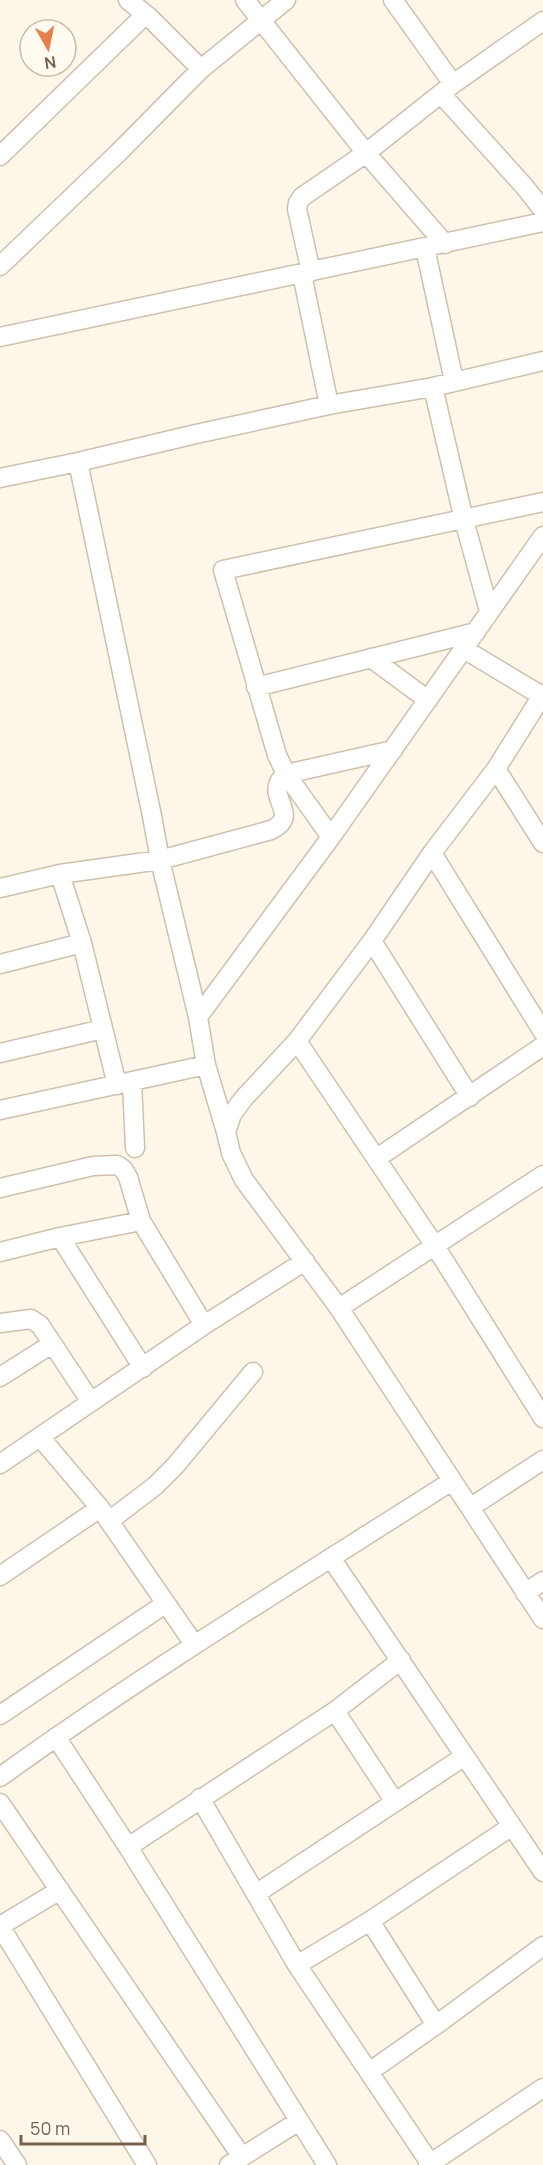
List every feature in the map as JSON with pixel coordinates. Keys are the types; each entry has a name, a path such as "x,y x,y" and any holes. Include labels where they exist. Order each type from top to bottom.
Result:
{"street":[{"path":"128,0 201,69"},
{"path":"245,0 366,153 445,244"},
{"path":"0,266 119,152 201,69 286,0"},
{"path":"393,0 447,89 543,210"},
{"path":"0,156 146,15"},
{"path":"328,405 306,273 298,203 310,191 366,153 447,89 543,21"},
{"path":"0,337 543,222"},
{"path":"425,248 454,381"},
{"path":"0,478 328,405 433,387 543,361"},
{"path":"433,387 464,520 489,611"},
{"path":"78,462 160,860 198,1017 206,1065 231,1154 244,1180 339,1308 543,1619"},
{"path":"331,837 286,774 277,755 223,570 543,502"},
{"path":"198,1017 331,837 543,536"},
{"path":"256,687 476,632"},
{"path":"226,1132 232,1114 244,1098 297,1041 372,941 432,853 496,769 542,695 464,649"},
{"path":"371,658 428,700"},
{"path":"0,888 60,873 160,860 271,830 280,826 284,821 285,812 278,797 277,787 279,780 286,774 393,750"},
{"path":"496,769 543,843"},
{"path":"432,853 543,1032"},
{"path":"60,873 82,943 103,1029 124,1083 135,1148"},
{"path":"372,941 470,1097"},
{"path":"0,964 82,943"},
{"path":"0,1053 103,1029"},
{"path":"297,1041 435,1245 543,1419"},
{"path":"377,1158 543,1046"},
{"path":"0,1110 206,1065"},
{"path":"0,1188 93,1166 117,1166 123,1170 128,1177 141,1221 204,1325"},
{"path":"339,1308 543,1175"},
{"path":"0,1252 141,1221"},
{"path":"60,1237 143,1368"},
{"path":"0,1464 204,1325 305,1261"},
{"path":"0,1323 31,1319 40,1325 91,1402"},
{"path":"0,1377 52,1344"},
{"path":"0,1576 155,1486 175,1466 253,1372"},
{"path":"40,1437 105,1515 194,1644"},
{"path":"471,1507 543,1460"},
{"path":"0,1777 194,1644 452,1481"},
{"path":"331,1558 543,1872"},
{"path":"525,1593 543,1581"},
{"path":"0,1715 165,1604"},
{"path":"128,1846 335,1711 401,1660"},
{"path":"335,1711 395,1803"},
{"path":"56,1737 128,1846 327,2165"},
{"path":"257,1893 465,1756"},
{"path":"200,1798 297,1965 429,2164 543,2088"},
{"path":"0,1803 60,1890 236,2161 299,2121"},
{"path":"297,1965 370,1922 512,1826"},
{"path":"60,1890 0,1926 147,2165"},
{"path":"370,1922 436,2025"},
{"path":"369,2072 543,1946"}]}
